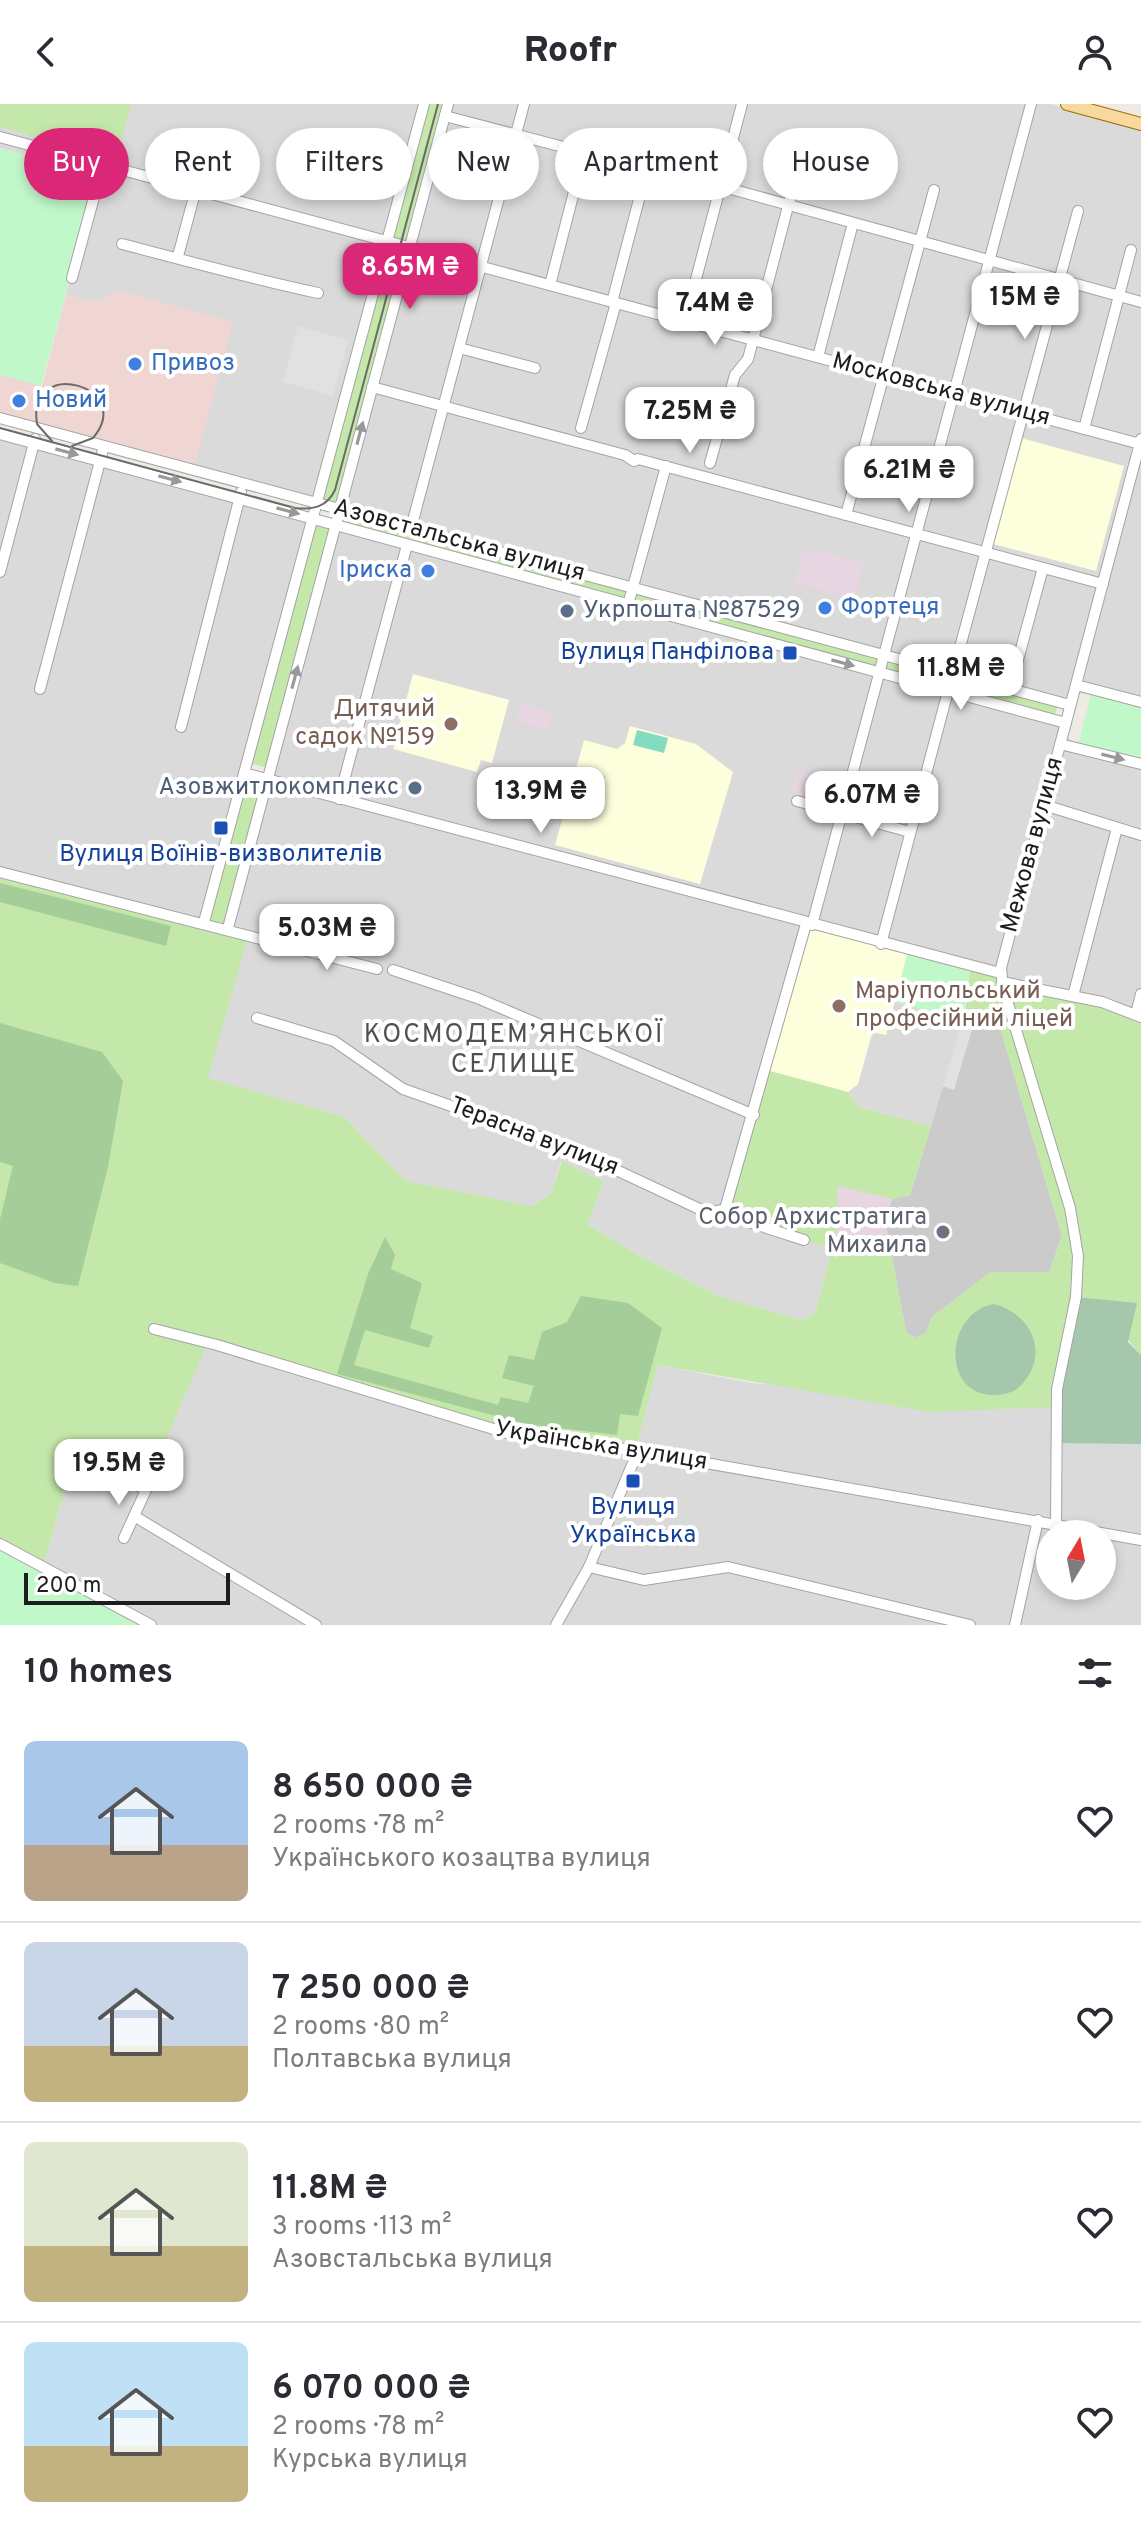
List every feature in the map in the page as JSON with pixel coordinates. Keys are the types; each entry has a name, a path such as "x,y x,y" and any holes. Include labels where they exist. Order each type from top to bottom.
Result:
{"main road":[{"path":"1067,104 1141,124"}],"street":[{"path":"204,922 424,104"},
{"path":"228,928 448,104"},
{"path":"518,128 524,104"},
{"path":"736,128 742,104"},
{"path":"725,1209 842,813 1031,104"},
{"path":"445,116 490,128"},
{"name":"Московська вулиця","path":"0,137 24,143"},
{"path":"846,515 934,190"},
{"path":"747,194 1141,302"},
{"path":"72,278 93,200"},
{"path":"178,256 193,200"},
{"name":"Московська вулиця","path":"236,200 1084,429 1140,441"},
{"path":"411,528 499,200"},
{"path":"550,285 572,200"},
{"path":"581,428 639,200"},
{"path":"685,321 716,200"},
{"path":"710,463 735,375 748,359 789,200"},
{"path":"953,673 1078,211"},
{"path":"818,357 853,223"},
{"path":"122,244 178,256 264,283 318,293"},
{"path":"1084,429 1131,250"},
{"path":"459,348 535,368"},
{"path":"372,387 625,455 628,460 666,466 1103,584"},
{"name":"Азовстальська вулиця","path":"0,418 1010,689 1058,701 1071,701"},
{"path":"0,572 38,429"},
{"name":"Азовстальська вулиця","path":"0,434 1053,719 1065,726 1085,750"},
{"name":"Межова вулиця","path":"1001,977 1140,441"},
{"path":"40,689 104,446"},
{"path":"628,605 666,466"},
{"path":"181,727 243,484"},
{"path":"339,799 407,545"},
{"path":"1010,689 1043,568"},
{"path":"793,649 797,632"},
{"path":"1076,685 1141,702"},
{"path":"881,944 948,691"},
{"path":"1071,701 1099,691"},
{"path":"1060,744 1141,764"},
{"path":"244,773 1138,1015 1141,994"},
{"path":"797,801 910,832"},
{"path":"1044,805 1141,835"},
{"path":"1073,996 1117,828"},
{"path":"0,872 228,928 377,969"},
{"path":"393,970 477,998 754,1115"},
{"path":"1001,977 1070,1208 1078,1256 1076,1297 1057,1389 1056,1520"},
{"name":"Терасна вулиця","path":"257,1018 334,1041 403,1089 565,1146 708,1213 725,1209 736,1218 804,1240"},
{"name":"Українська вулиця","path":"154,1329 217,1345 513,1435 638,1451 1038,1520"},
{"path":"556,1625 589,1567 638,1451"},
{"path":"98,1464 146,1490 124,1538"},
{"path":"134,1516 316,1625"},
{"path":"1015,1625 1036,1529"},
{"name":"Українська вулиця","path":"1116,1535 1141,1540"},
{"path":"0,1544 151,1625"},
{"path":"589,1567 644,1580 728,1567 970,1625"}],"shaded area":[{"path":"0,104 422,104 412,141 412,128 276,128 276,200 396,200 316,500 194,468 96,303 66,295 91,200 129,200 129,128 24,128 24,154 0,148"},
{"path":"450,104 1051,104 1141,129 1141,700 1097,689 1058,699 342,507 428,186 428,200 539,200 539,128 444,128"},
{"name":"Привоз","path":"117,290 233,322 194,468 0,416 0,375 42,386 66,295 96,303"},
{"path":"298,326 348,340 333,396 283,382"},
{"path":"0,436 310,520 203,920 0,870"},
{"path":"1021,438 1124,466 1096,571 993,544"},
{"path":"336,528 1052,721 1083,752 1141,767 1141,1017 806,924 730,1217 832,1249 815,1313 801,1320 719,1296 638,1255 587,1224 604,1182 561,1161 551,1194 531,1206 406,1181 344,1117 207,1078 249,931 230,926"},
{"path":"804,548 864,563 855,599 795,583"},
{"name":"Дитячий садок №159","path":"413,674 509,700 492,763 481,760 477,772 393,749"},
{"path":"521,703 553,712 548,730 516,721"},
{"path":"630,726 696,744 733,772 700,884 555,845 584,740 617,749 625,743"},
{"path":"797,771 817,776 811,798 791,792"},
{"name":"Маріупольський професійний ліцей","path":"806,924 908,951 886,1035 872,1032 858,1084 848,1092 766,1070"},
{"path":"895,1002 963,1020 931,1126 859,1107 848,1092 858,1084 873,1032 886,1035"},
{"path":"965,1014 999,1024 1062,1236 1049,1273 990,1273 932,1317 926,1333 915,1338 906,1332 886,1225 892,1199 910,1195"},
{"path":"963,1020 974,1023 954,1090 943,1086"},
{"path":"838,1185 892,1199 886,1225 889,1241 835,1236"},
{"path":"1076,1297 1137,1303 1128,1342 1141,1355 1141,1444 1055,1443 1056,1407"},
{"path":"994,1304 1006,1308 1025,1323 1035,1344 1033,1367 1026,1379 1009,1393 995,1395 977,1392 965,1382 958,1369 956,1353 958,1337 966,1322 978,1310"},
{"path":"210,1338 636,1447 658,1365 751,1383 1056,1407 1128,1442 1141,1444 1141,1625 151,1625 43,1567 71,1467 98,1462"}],"green space":[{"path":"0,104 131,104 124,128 24,128 24,133 0,127"},
{"path":"426,104 446,104 439,128 428,128 428,170 408,244 390,239 400,200 412,200 412,156"},
{"path":"0,148 24,154 24,200 91,200 41,386 0,375"},
{"path":"389,244 407,249 338,506 320,501"},
{"path":"341,511 1058,704 1054,718 338,524"},
{"path":"314,521 332,527 268,768 249,763"},
{"path":"1100,693 1141,704 1141,763 1087,749 1079,741 1091,695"},
{"path":"637,730 668,738 664,753 633,745"},
{"path":"584,771 605,777 594,819 572,813"},
{"path":"245,779 264,784 226,925 207,920"},
{"path":"0,875 248,936 208,1078 344,1117 406,1181 531,1206 551,1194 562,1161 604,1182 587,1224 638,1255 719,1296 801,1320 815,1313 832,1249 729,1217 766,1070 848,1092 859,1107 931,1126 910,1195 892,1199 838,1186 836,1236 889,1241 906,1332 915,1338 926,1333 932,1317 990,1272 1049,1272 1062,1236 999,1025 965,1014 970,968 1141,1017 1141,1355 1093,1299 1077,1297 1056,1407 929,1412 658,1365 636,1448 524,1435 210,1338 145,1487 98,1462 71,1467 43,1567 0,1544"},
{"path":"0,883 171,926 166,946 0,902"},
{"path":"908,951 970,968 963,1020 895,1002"},
{"path":"0,1023 102,1052 123,1081 108,1167 78,1286 55,1283 0,1263 0,1219 13,1166 0,1162"},
{"path":"385,1237 395,1255 391,1269 422,1283 410,1328 433,1336 429,1348 365,1330 354,1365 498,1405 501,1397 528,1403 534,1386 502,1378 509,1355 534,1360 542,1332 567,1322 581,1296 628,1303 662,1328 638,1416 620,1414 617,1435 526,1424 337,1374 368,1274"},
{"path":"0,1544 151,1625 0,1625"}],"tram line":[{"path":"0,428 295,508 313,508 324,504 335,490 438,104"},
{"path":"52,441 37,424 38,403 47,390 61,384 77,386 92,393 101,404 103,420 93,438 72,446"}],"place":[{"name":"Привоз","path":"135,364"},
{"name":"Новий","path":"19,401"},
{"name":"Іриска","path":"428,571"},
{"name":"Фортеця","path":"825,608"},
{"name":"Укрпошта №87529","path":"567,611"},
{"name":"Вулиця Панфілова","path":"790,653"},
{"name":"Дитячий садок №159","path":"451,724"},
{"name":"Азовжитлокомплекс","path":"415,788"},
{"name":"Вулиця Воїнів-визволителів","path":"221,828"},
{"name":"Маріупольський професійний ліцей","path":"839,1006"},
{"name":"Собор Архистратига Михаила","path":"943,1232"},
{"name":"Вулиця Українська","path":"633,1481"}],"district":[{"name":"КОСМОДЕМ’ЯНСЬКОЇ СЕЛИЩЕ","path":"514,1050"}]}
